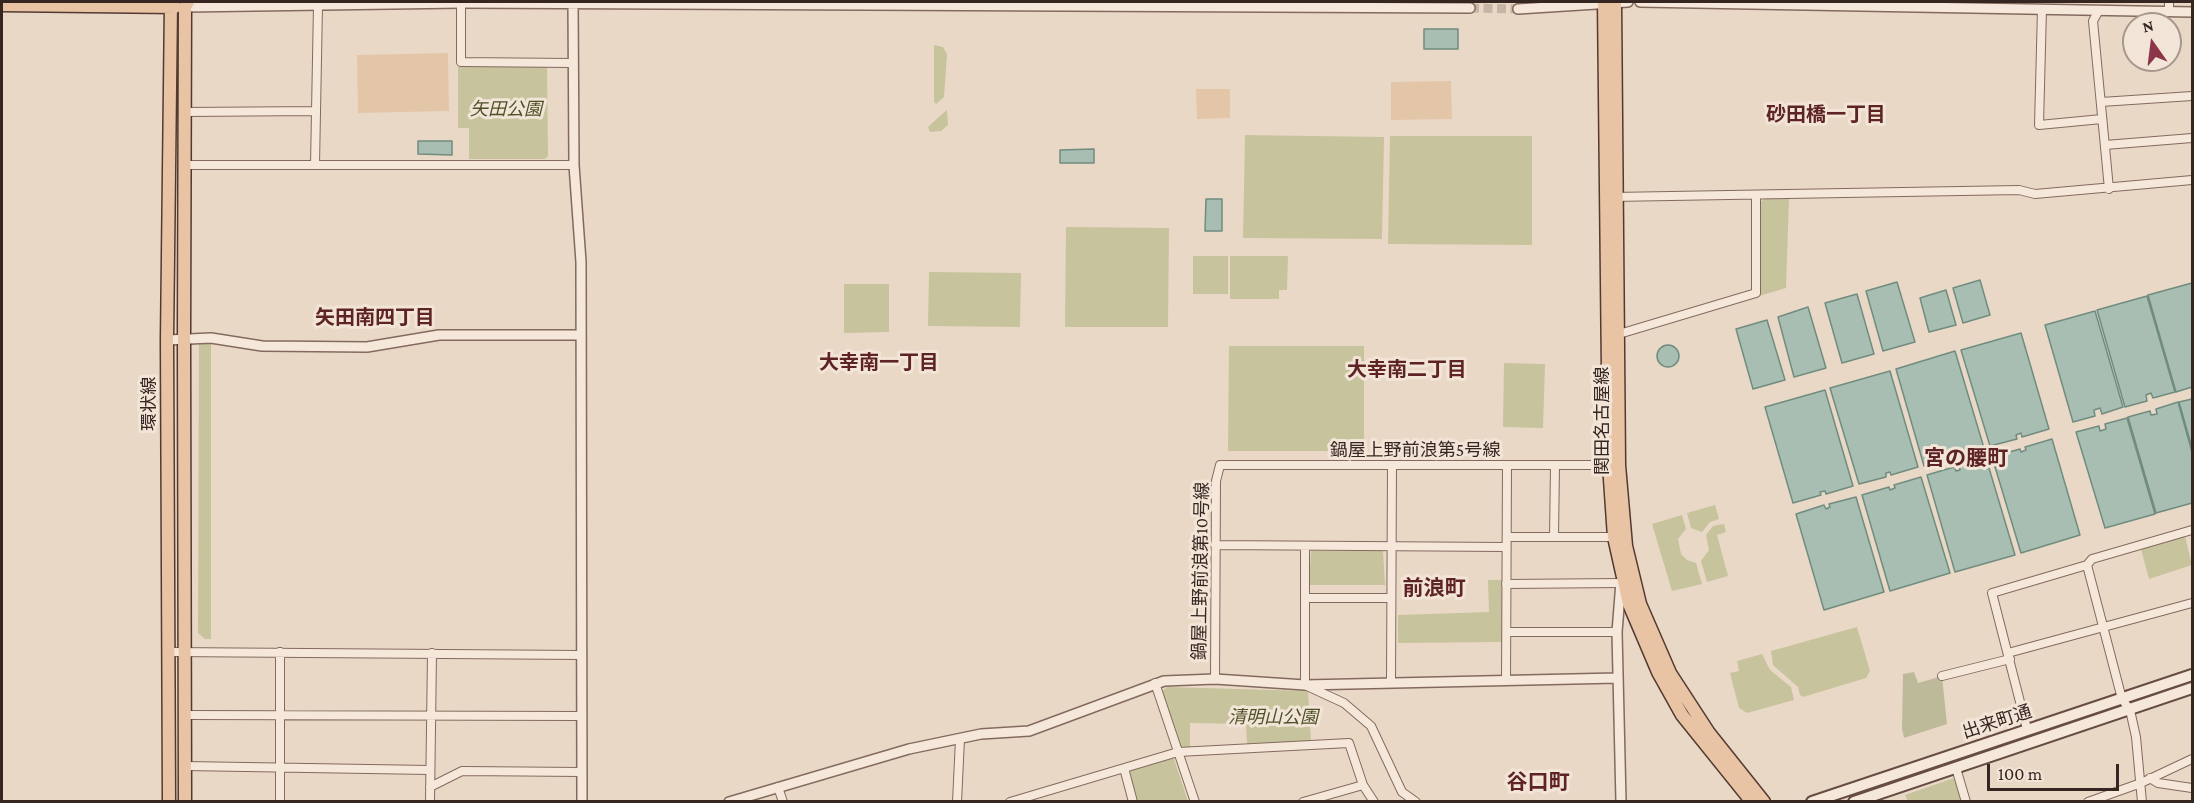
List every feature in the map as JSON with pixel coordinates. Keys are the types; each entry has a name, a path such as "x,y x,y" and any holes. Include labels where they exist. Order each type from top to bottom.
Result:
{"main road":[{"name":"関田名古屋線","path":"1613,2 1614,537 1633,615 1658,672 1682,715 1752,801"},
{"name":"環状線","path":"169,801 167,340 170,4"},
{"path":"2,5 187,4"},
{"name":"環状線","path":"185,801 184,338 187,4"},
{"name":"関田名古屋線","path":"1612,197 1619,334 1614,465 1624,525 1625,576 1640,604 1670,673 1709,733 1764,801"},
{"name":"出来町通","path":"1812,801 2193,675"},
{"name":"出来町通","path":"1854,801 2193,688"}],"street":[{"path":"1518,9 1613,2"},
{"path":"1640,2 2021,5 2042,9 2099,10 2169,6 2193,12"},
{"path":"461,3 461,62 572,63"},
{"path":"573,3 574,165 581,262 582,801"},
{"path":"187,4 1156,4 1470,8"},
{"path":"315,165 318,4"},
{"path":"2042,9 2039,125 2102,119"},
{"path":"2099,10 2092,21 2109,189"},
{"path":"2101,102 2193,96"},
{"path":"185,112 316,111"},
{"path":"2105,145 2193,138"},
{"path":"185,165 574,165"},
{"path":"1612,197 2019,190 2035,194 2193,180"},
{"path":"1619,334 1756,293 1756,195"},
{"path":"167,340 211,338 262,346 367,348 448,334 581,335"},
{"name":"鍋屋上野前浪第5号線","path":"1220,465 1614,465"},
{"name":"鍋屋上野前浪第10号線","path":"1215,679 1216,481 1220,465"},
{"path":"1391,682 1392,465"},
{"path":"1506,681 1507,465"},
{"path":"1554,537 1555,465"},
{"path":"2027,729 1992,593 2087,565 2092,559 2193,530"},
{"path":"1507,537 1614,537"},
{"path":"1215,545 1506,547"},
{"path":"1305,546 1305,685"},
{"path":"2087,565 2122,699 2130,710 2142,801"},
{"path":"1506,584 1625,576 1617,632 1621,801"},
{"path":"1306,598 1391,598"},
{"path":"1942,676 2193,603"},
{"path":"1507,632 1617,632"},
{"path":"169,652 582,655"},
{"path":"280,652 280,801"},
{"path":"430,801 432,653"},
{"path":"729,801 909,749 981,734 1029,731 1155,683 1215,679 1305,685 1617,678"},
{"path":"1155,683 1195,801"},
{"path":"1305,685 1344,702 1371,726 1402,792 1416,801"},
{"path":"185,716 582,716"},
{"path":"957,801 960,739"},
{"path":"1010,801 1178,752 1349,743 1363,785 1374,801"},
{"path":"2088,801 2141,783 2193,759"},
{"path":"184,766 429,770"},
{"path":"1124,768 1133,801"},
{"path":"1956,768 1966,801"},
{"path":"430,787 462,771 582,772"},
{"path":"2150,778 2158,783 2193,788"},
{"path":"1303,801 1363,785"},
{"path":"778,787 783,801"}],"green space":[{"path":"934,45 943,47 947,54 944,97 936,104 934,102"},
{"name":"矢田公園","path":"458,65 547,66 548,156 545,159 469,159 469,128 458,128"},
{"path":"947,110 948,125 941,131 930,132 928,127"},
{"path":"1245,135 1384,137 1382,239 1243,238"},
{"path":"1390,136 1532,136 1532,245 1388,244"},
{"path":"1789,198 1786,288 1759,296 1760,202 1765,199"},
{"path":"1066,227 1169,228 1168,327 1065,327"},
{"path":"1193,256 1228,256 1228,294 1193,294"},
{"path":"1230,256 1288,256 1287,290 1279,290 1279,299 1230,299"},
{"path":"929,272 1021,273 1020,327 928,326"},
{"path":"844,284 889,284 889,332 844,333"},
{"path":"199,342 211,342 211,639 205,639 198,633"},
{"path":"1229,346 1364,346 1364,451 1228,451"},
{"path":"1504,363 1545,364 1543,428 1503,427"},
{"path":"1715,505 1719,519 1710,522 1702,532 1691,528 1687,513"},
{"path":"1682,515 1686,529 1678,539 1681,554 1687,560 1696,563 1702,584 1672,591 1652,524"},
{"path":"1724,524 1726,532 1717,535 1728,576 1707,582 1701,561 1709,550 1706,535 1713,526"},
{"path":"2185,536 2192,565 2149,579 2141,549"},
{"path":"1311,551 1383,551 1385,585 1309,585"},
{"path":"1488,580 1503,580 1502,642 1398,643 1398,615 1489,612"},
{"path":"1857,627 1870,671 1866,678 1803,697 1798,687 1773,665 1771,651"},
{"path":"1762,654 1770,670 1791,687 1794,700 1747,713 1739,708 1730,673 1739,671 1737,661"},
{"name":"清明山公園","path":"1167,687 1308,691 1311,742 1247,745 1246,724 1190,723 1190,748 1179,746 1161,692"},
{"path":"1169,757 1174,759 1188,801 1137,801 1130,772 1132,768"},
{"path":"1954,778 1961,801 1908,801 1905,795"}],"sand":[{"path":"448,53 449,111 358,113 357,55"},
{"path":"1451,81 1452,119 1391,120 1391,82"},
{"path":"1196,89 1230,89 1230,118 1197,119"}],"shaded area":[{"path":"1424,29 1458,29 1458,49 1424,49"},
{"path":"418,141 452,141 452,155 418,154"},
{"path":"1094,149 1094,163 1060,163 1060,150"},
{"path":"1206,199 1222,199 1222,231 1205,231"},
{"path":"1980,280 1990,315 1963,323 1953,288"},
{"path":"1897,282 1915,342 1883,351 1866,291"},
{"path":"2192,283 2192,387 2176,392 2148,295"},
{"path":"1946,290 1956,325 1929,332 1920,298"},
{"path":"1857,294 1874,354 1842,363 1825,303"},
{"path":"2147,296 2175,392 2153,398 2151,393 2146,395 2147,401 2125,407 2097,310"},
{"path":"1808,307 1826,368 1794,377 1778,317"},
{"path":"2095,311 2123,407 2102,414 2100,408 2094,410 2095,416 2073,422 2045,325"},
{"path":"1767,320 1785,380 1753,389 1736,329"},
{"path":"2021,333 2049,429 2022,437 2021,433 2016,435 2017,439 1990,446 1961,350"},
{"path":"1668,345 1676,348 1679,356 1676,364 1668,367 1660,364 1657,356 1660,348"},
{"path":"1955,351 1984,448 1957,456 1955,452 1951,454 1952,457 1924,466 1896,369"},
{"path":"1890,371 1918,467 1891,475 1890,472 1886,473 1886,477 1859,484 1830,388"},
{"path":"1825,390 1853,486 1826,494 1825,491 1820,492 1821,495 1793,503 1765,407"},
{"path":"2192,399 2192,448 2179,402"},
{"path":"2178,402 2192,452 2192,503 2156,513 2128,417 2150,411 2151,415 2157,414 2156,409"},
{"path":"2127,418 2155,514 2105,528 2076,432 2099,426 2100,431 2106,429 2105,424"},
{"path":"2052,439 2080,535 2021,553 1992,457 2020,449 2021,452 2026,450 2025,447"},
{"path":"1986,458 2015,555 1955,572 1927,475 1954,467 1956,471 1960,470 1959,466"},
{"path":"1921,477 1950,573 1890,591 1862,495 1889,487 1890,490 1895,488 1894,485"},
{"path":"1856,497 1884,592 1824,610 1796,514 1824,505 1826,509 1830,507 1829,504"},
{"path":"1914,672 1918,683 1942,676 1947,724 1904,738 1902,729 1903,674"}],"tunnel":[{"path":"1470,8 1518,9"}],"district":[{"name":"砂田橋一丁目","path":"1826,115"},
{"name":"矢田南四丁目","path":"375,318"},
{"name":"大幸南一丁目","path":"879,363"},
{"name":"大幸南二丁目","path":"1407,370"},
{"name":"宮の腰町","path":"1966,459"},
{"name":"前浪町","path":"1434,589"},
{"name":"谷口町","path":"1538,783"}]}
